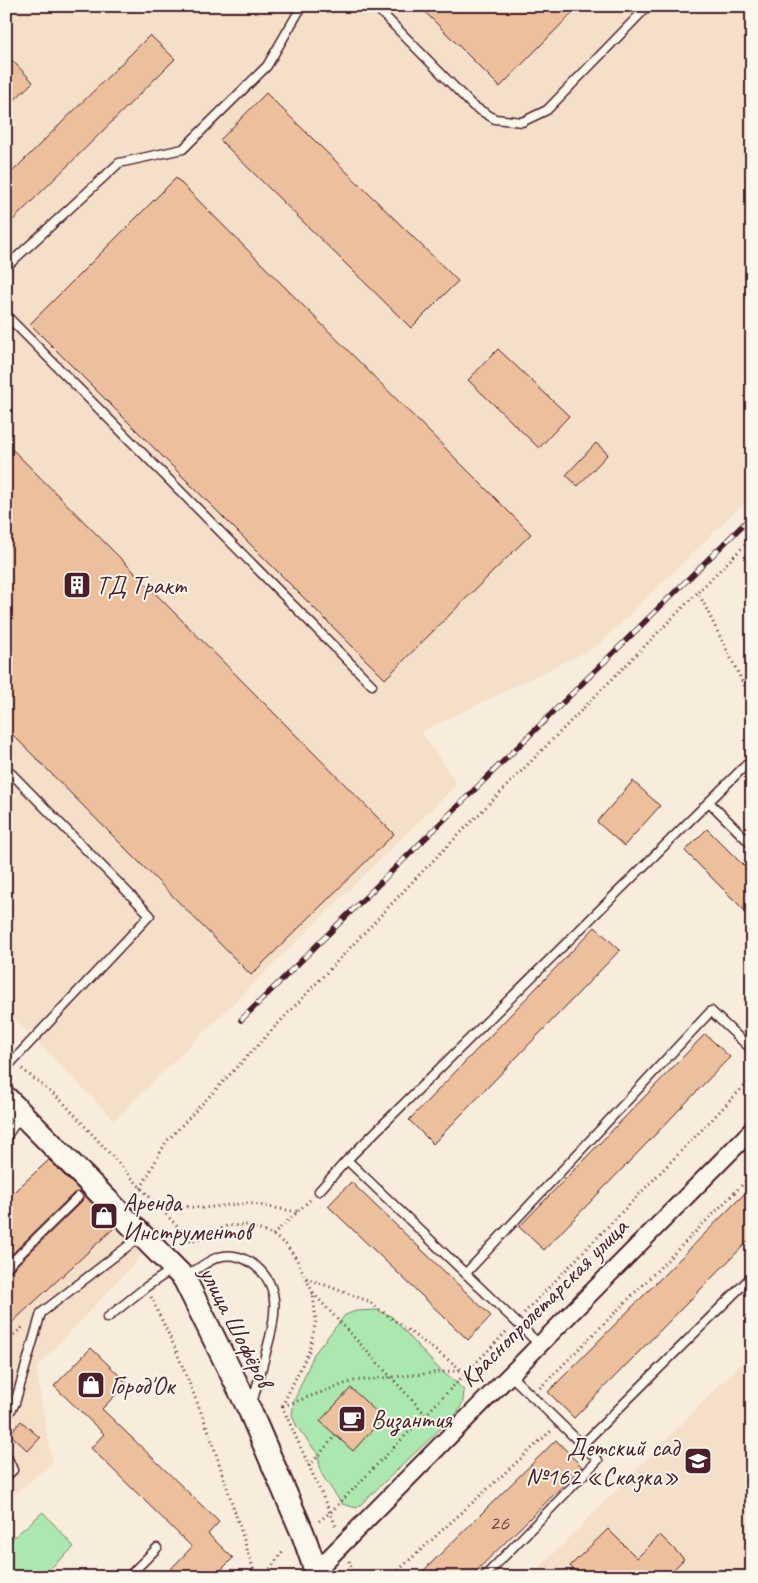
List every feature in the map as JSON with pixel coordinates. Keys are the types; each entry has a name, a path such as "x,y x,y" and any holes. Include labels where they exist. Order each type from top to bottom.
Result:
{"street":[{"name":"улица Шофёров","path":"14,1106 180,1273 250,1410 303,1534 314,1575"},
{"name":"Краснопролетарская улица","path":"314,1575 752,1130"}],"lane":[{"path":"6,267 119,163 182,149 266,66 302,6"},
{"path":"375,6 473,106 495,119 522,122 547,110 648,6"},
{"path":"6,315 372,685"},
{"path":"319,1191 347,1160 710,803 752,759"},
{"path":"6,768 150,915 6,1068"},
{"path":"710,803 752,845"},
{"path":"466,1273 711,1012 752,1050"},
{"path":"6,1145 14,1106"},
{"path":"347,1160 540,1345"},
{"path":"6,1268 78,1197"},
{"path":"6,1419 15,1403 41,1313 142,1235"},
{"path":"107,1318 146,1287 220,1256 232,1255 242,1257 253,1264 264,1275 272,1289 275,1305 274,1322 250,1410"},
{"path":"582,1445 752,1276"},
{"path":"484,1577 598,1460 510,1375"},
{"path":"6,1454 13,1470 6,1477"},
{"path":"128,1577 157,1548"}],"path":[{"path":"140,1188 166,1142 417,877 752,538"},
{"path":"698,592 752,701"},
{"path":"12,1062 63,1102 140,1188 192,1242"},
{"path":"315,1524 330,1514 752,1078"},
{"path":"532,1396 752,1175"},
{"path":"273,1236 319,1191"},
{"path":"156,1204 202,1208 248,1203 297,1212"},
{"path":"306,1278 368,1301 466,1374"},
{"path":"146,1287 175,1348 209,1432 256,1577"},
{"path":"313,1293 426,1415"},
{"path":"337,1528 282,1406 353,1382 462,1370"},
{"path":"391,1577 559,1423"},
{"path":"309,1466 336,1435"},
{"path":"264,1577 282,1550"},
{"path":"348,1560 354,1577"}],"shaded area":[{"path":"6,6 752,6 752,495 597,646 421,732 457,784 114,1120 6,1010"},
{"path":"51,1158 142,1255 36,1368 52,1463 6,1501 6,1199"},
{"name":"Детский сад №162 «Сказка»","path":"752,1353 752,1577 546,1577 538,1569"}],"green space":[{"path":"377,1310 391,1316 438,1368 464,1390 463,1402 457,1413 357,1508 342,1504 322,1475 317,1453 297,1427 292,1415 294,1401 314,1354 345,1315 356,1311"},
{"path":"43,1512 74,1547 41,1577 6,1577 6,1544"}],"building":[{"path":"419,6 579,6 500,87"},
{"path":"150,35 175,59 6,227 6,178"},
{"path":"6,54 33,82 6,108"},
{"path":"266,93 458,281 411,328 220,140"},
{"path":"176,178 531,534 385,679 30,324"},
{"path":"498,349 569,416 539,448 468,380"},
{"name":"ТД Тракт","path":"6,443 394,834 251,975 6,728"},
{"path":"596,443 608,454 578,486 566,475"},
{"path":"633,781 660,806 624,846 597,822"},
{"path":"707,829 752,874 752,918 685,851"},
{"path":"595,927 620,950 433,1144 409,1120"},
{"path":"705,1034 730,1057 544,1250 519,1227"},
{"path":"49,1160 81,1192 74,1193 6,1260 6,1199"},
{"path":"351,1182 491,1316 468,1340 328,1206"},
{"path":"752,1186 752,1237 574,1418 548,1392"},
{"path":"83,1194 115,1227 6,1328 6,1274 82,1201"},
{"path":"91,1348 127,1383 102,1409 219,1522 208,1534 233,1558 214,1577 163,1577 192,1547 91,1448 104,1434 54,1386"},
{"name":"Византия","path":"351,1388 383,1418 353,1451 320,1421"},
{"path":"21,1421 40,1438 28,1451 10,1434"},
{"path":"556,1440 582,1467 470,1577 417,1577"},
{"path":"608,1529 637,1558 660,1535 684,1559 666,1577 627,1577 620,1570 612,1577 581,1577 570,1566"}],"railway":[{"path":"241,1020 752,516"}],"place":[{"name":"ТД Тракт","path":"77,585"},
{"name":"Аренда Инструментов","path":"104,1216"},
{"name":"Город'Ок","path":"91,1385"},
{"name":"Византия","path":"352,1419"},
{"name":"Детский сад №162 «Сказка»","path":"698,1461"}]}
